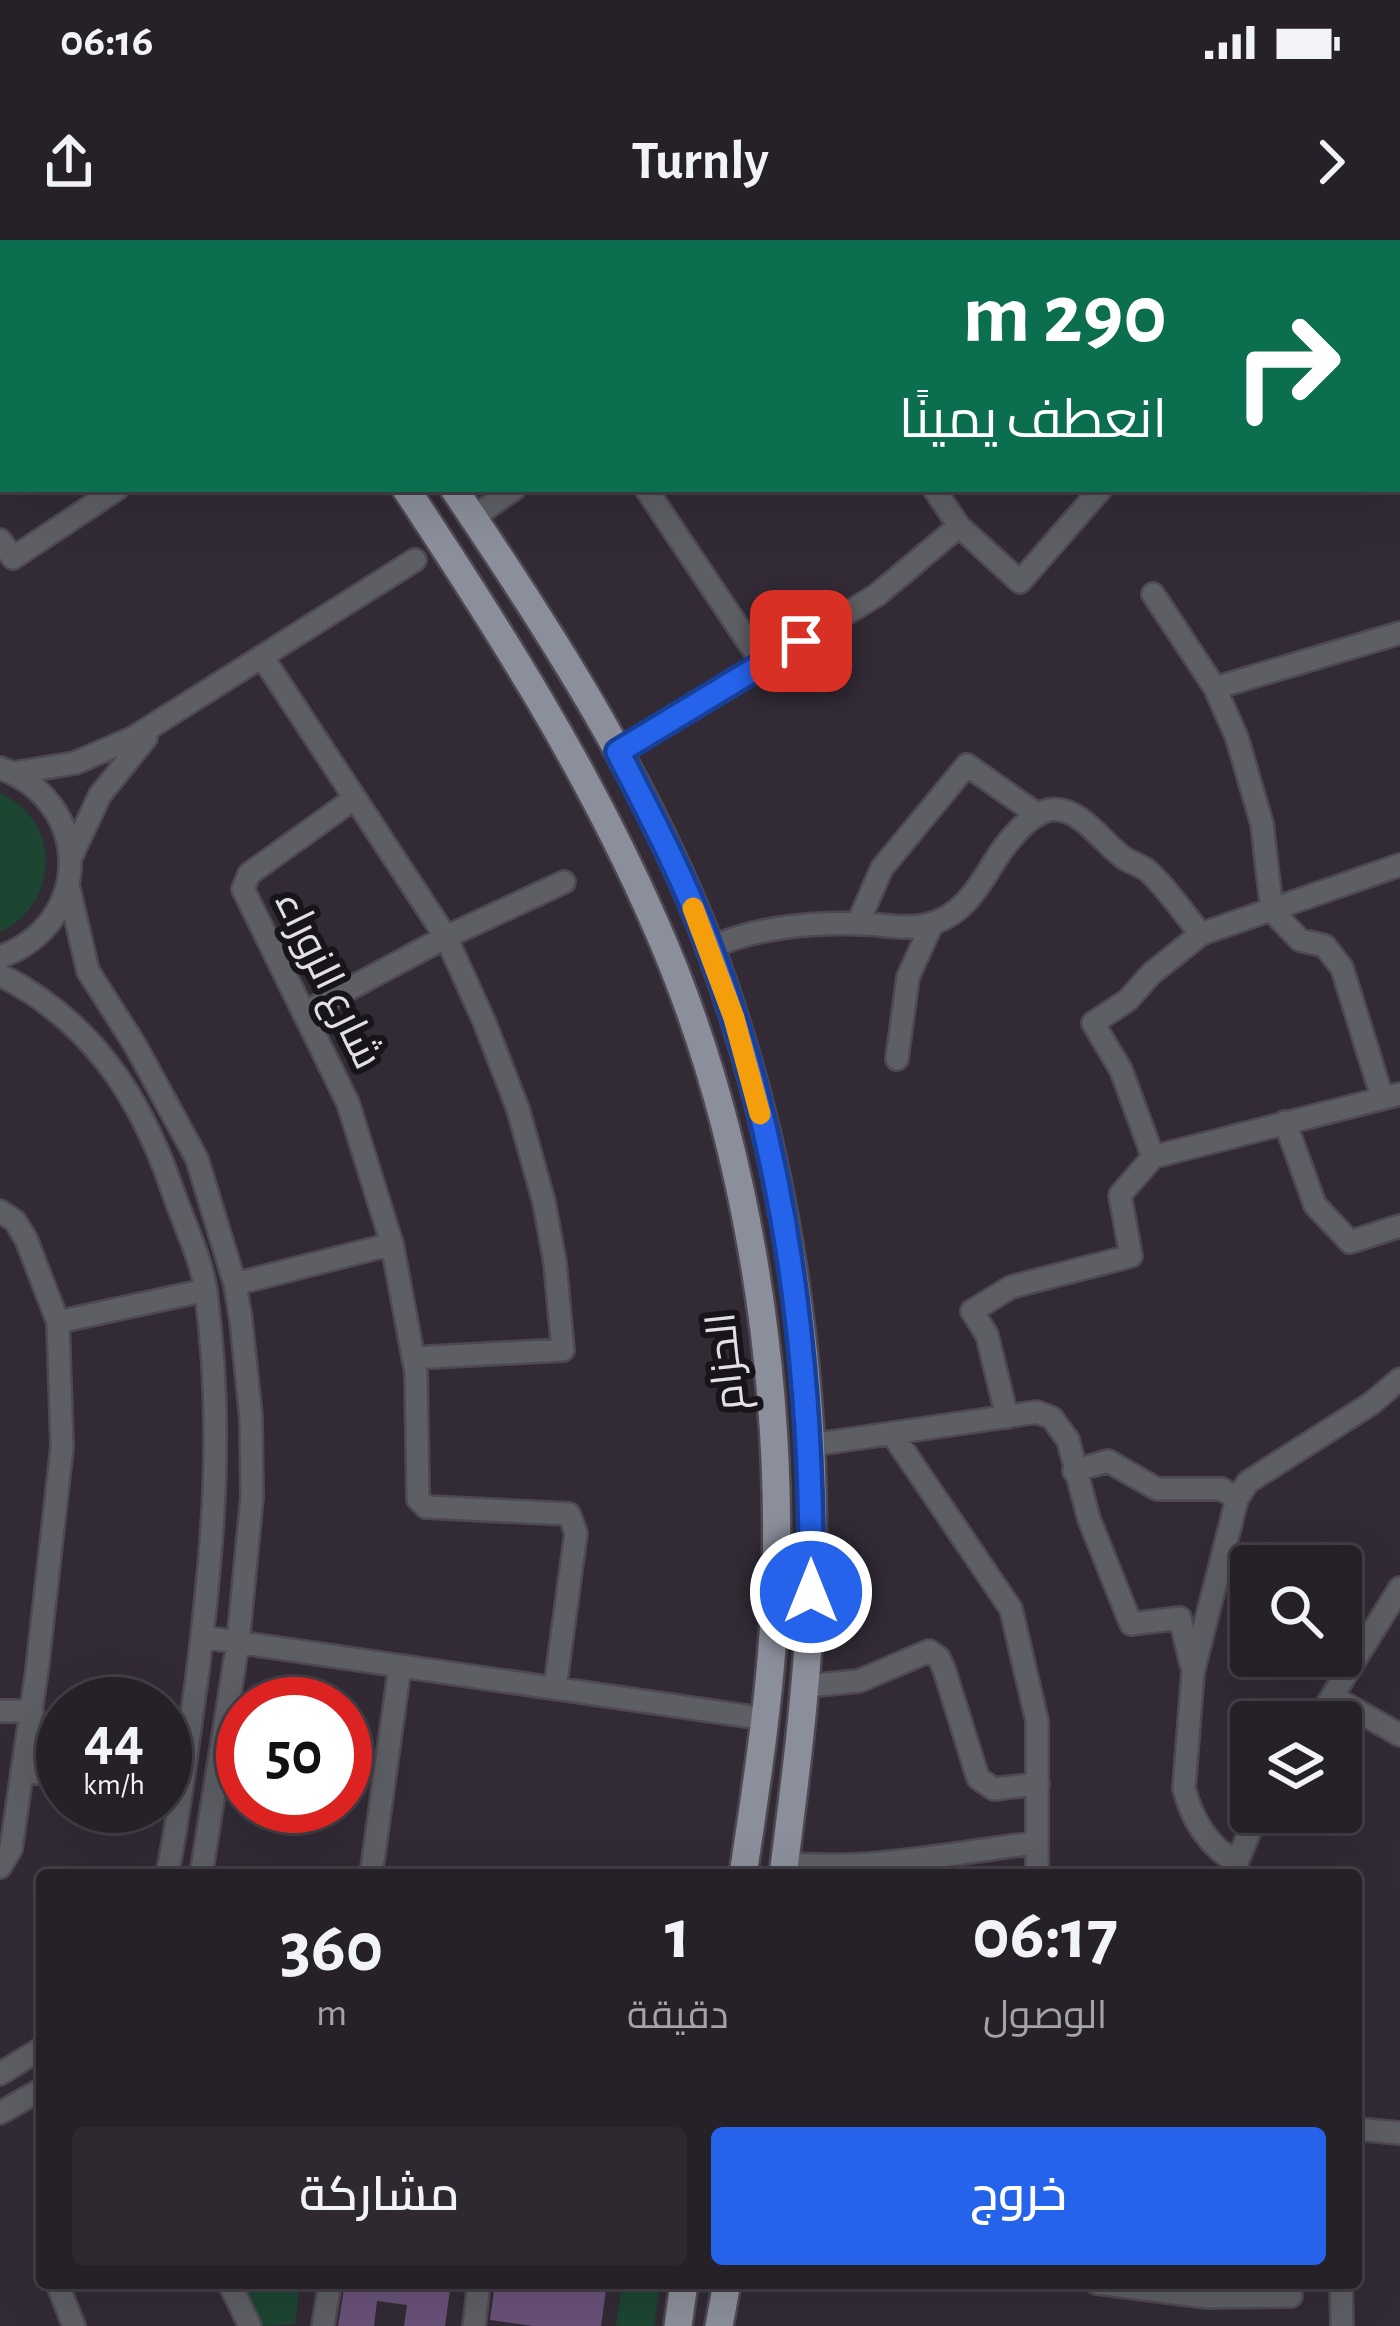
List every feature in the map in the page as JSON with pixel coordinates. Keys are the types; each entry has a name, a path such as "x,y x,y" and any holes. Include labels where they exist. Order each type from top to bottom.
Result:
{"main road":[{"name":"الحزام","path":"408,492 516,657 585,779 656,924 712,1084 749,1233 776,1457 776,1596 766,1719 744,1869"},
{"path":"456,492 543,622 618,752 710,948 770,1153 795,1286 811,1445 806,1685 783,1869"},
{"path":"678,2326 683,2289"},
{"path":"719,2326 726,2289"}],"street":[{"path":"0,540 13,558 112,492"},
{"path":"473,517 510,492"},
{"path":"648,492 763,664"},
{"path":"936,492 959,526 1020,582 1098,492"},
{"path":"618,752 877,595 959,526"},
{"path":"7,770 91,758 164,721 415,560"},
{"path":"1007,1417 987,1336 972,1311 1011,1287 1131,1256 1120,1195 1153,1157 1391,1096 1342,968 1325,946 1300,940 1272,911 1262,824 1247,766 1215,688 1153,594"},
{"path":"1215,688 1400,633"},
{"path":"263,658 446,938 518,1109 551,1234 563,1350 413,1358"},
{"path":"70,858 100,796 138,745 164,721"},
{"path":"858,923 882,868 967,765 1037,815"},
{"path":"7,770 34,785 57,813 70,858 68,885 88,971 197,1159 235,1284 251,1418 252,1477 238,1642 202,1869"},
{"name":"شارع الزوراء","path":"355,798 249,874 243,889 348,1103 392,1244 413,1358 416,1490 426,1507 569,1514 574,1522 555,1688"},
{"path":"710,948 772,930 858,923 914,928 932,924 952,915 977,893 999,854 1037,815 1052,810 1080,819 1124,859 1146,869 1201,934"},
{"path":"1153,1157 1121,1070 1093,1023 1128,1000 1151,974 1201,934 1400,865"},
{"path":"304,1013 564,883"},
{"path":"0,957 26,946 48,926 68,885"},
{"path":"897,1058 908,976 932,924"},
{"path":"0,975 58,1010 118,1073 160,1152 206,1290 218,1459 202,1637 192,1691"},
{"path":"1286,1122 1316,1205 1350,1242 1400,1226"},
{"path":"0,1210 15,1221 26,1240 58,1322 62,1447 32,1711 4,1850"},
{"path":"235,1284 392,1244"},
{"path":"58,1322 206,1290"},
{"path":"1251,1833 1238,1869 1222,1855 1188,1806 1184,1787 1193,1672 1238,1498 1260,1473 1372,1403 1400,1379"},
{"path":"811,1445 1037,1412 1052,1418 1062,1429 1131,1624 1180,1618 1193,1672"},
{"path":"893,1435 1011,1609 1037,1721 1037,1869"},
{"path":"1074,1471 1108,1461 1157,1489 1222,1489 1238,1498"},
{"path":"1330,1701 1400,1588"},
{"path":"202,1637 766,1719"},
{"path":"806,1685 859,1681 929,1651 944,1669 978,1778 994,1789 1038,1784"},
{"path":"371,1869 400,1666"},
{"path":"1333,1697 1400,1735"},
{"path":"0,1711 32,1711"},
{"path":"22,1771 36,1773"},
{"path":"167,1869 170,1833"},
{"path":"783,1869 1035,1843"},
{"path":"0,2074 36,2052"},
{"path":"0,2114 36,2099"},
{"path":"1362,2130 1400,2133"},
{"path":"59,2289 74,2326"},
{"path":"232,2289 250,2326"},
{"path":"323,2326 329,2289"},
{"path":"474,2326 478,2289"},
{"path":"1341,2289 1342,2326"},
{"path":"1207,2290 1291,2296"}],"green space":[{"path":"0,793 35,822 46,862 34,902 0,932"},
{"path":"245,2289 299,2289 295,2324 264,2326"},
{"path":"621,2289 659,2289 654,2326 616,2326"}],"building":[{"path":"344,2289 450,2289 445,2326 404,2326 407,2305 377,2301 374,2326 338,2326"},
{"path":"494,2289 606,2289 601,2326 533,2326 490,2320"}],"slow traffic":[{"path":"693,908 734,1018 760,1114"}],"route":[{"path":"801,641 618,752 710,948 770,1153 804,1364 811,1445 811,1592"}]}
